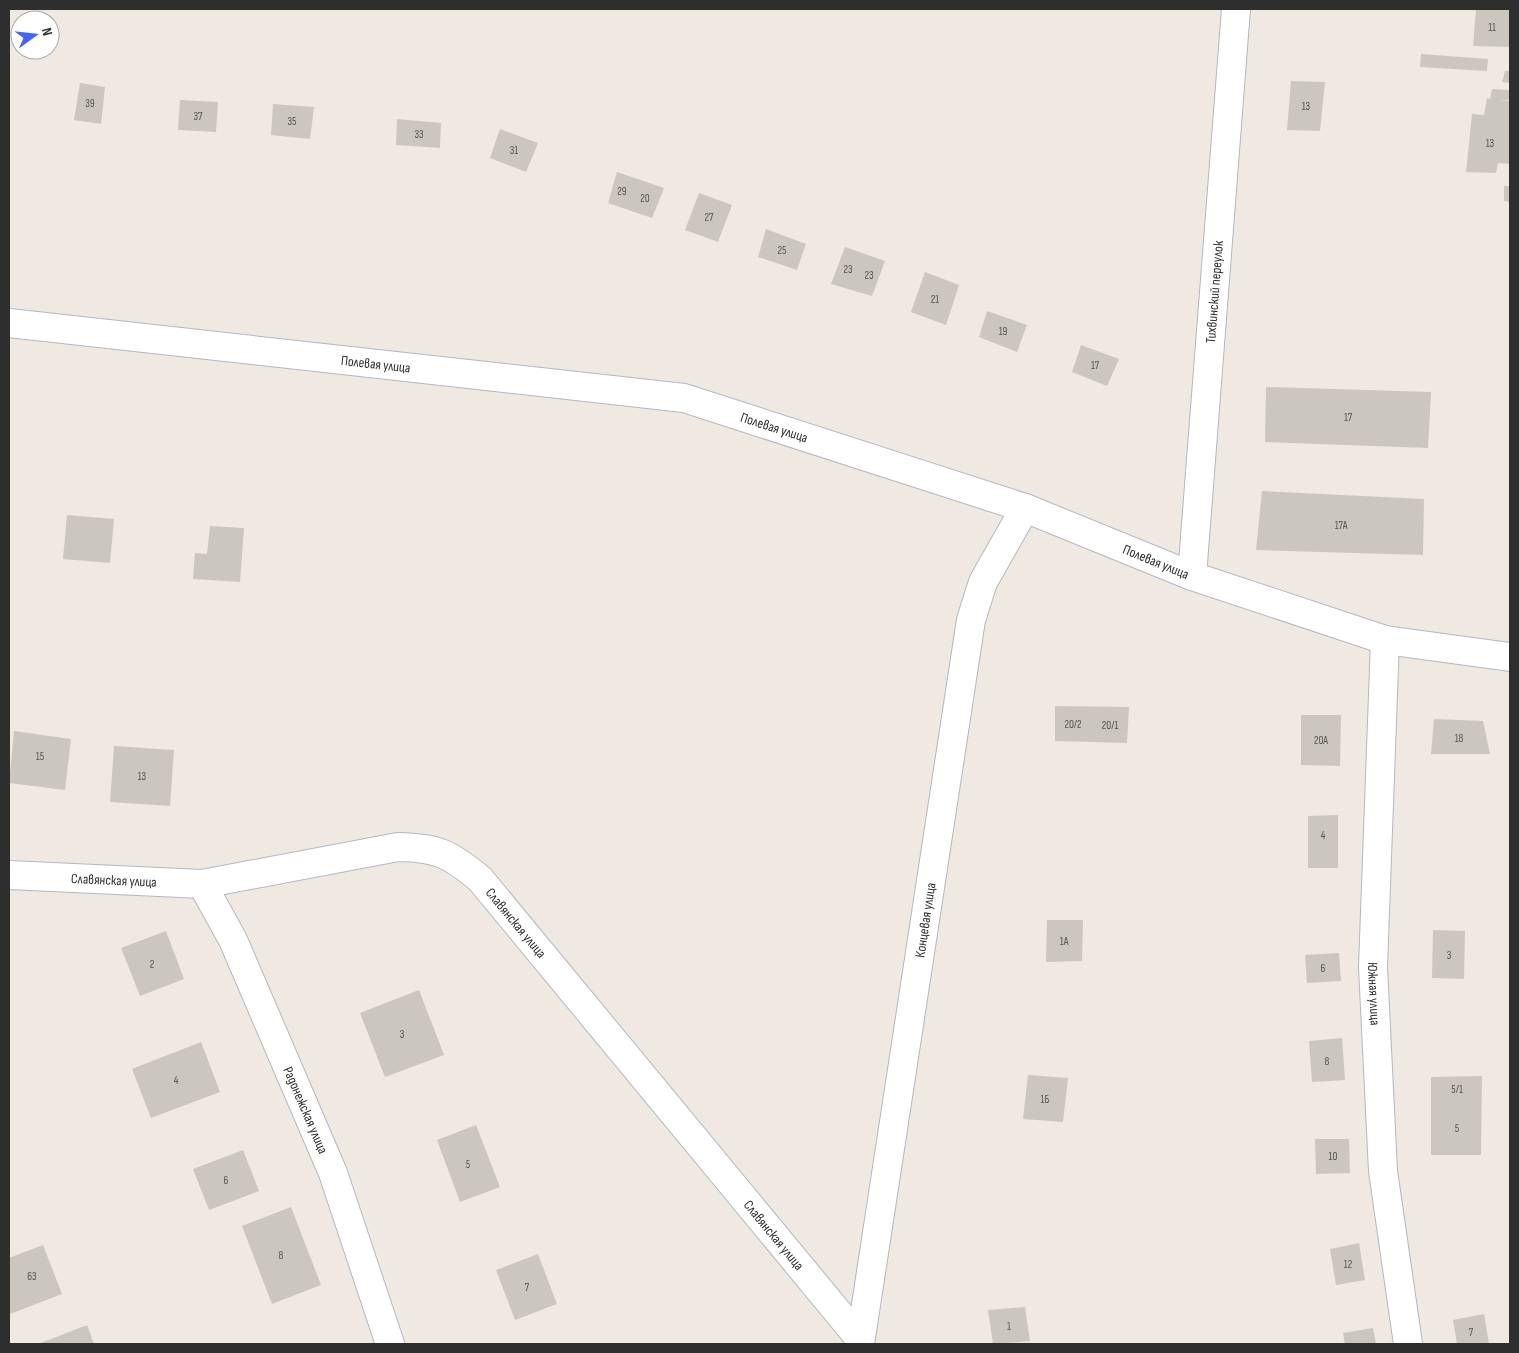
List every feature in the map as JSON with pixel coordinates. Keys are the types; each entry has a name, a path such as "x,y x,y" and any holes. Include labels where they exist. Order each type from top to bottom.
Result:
{"street":[{"name":"Тихвинский переулок","path":"1192,576 1236,9"},
{"name":"Полевая улица","path":"9,323 684,398 1025,508 1192,576 1385,640 1510,657"},
{"name":"Концевая улица","path":"860,1342 971,620 983,582 1025,508"},
{"name":"Южная улица","path":"1385,640 1373,967 1383,1171 1408,1344"},
{"name":"Славянская улица","path":"9,875 202,884 398,847 428,848 456,860 480,879 860,1342"},
{"name":"Радонежская улица","path":"202,884 233,940 333,1173 390,1344"}],"building":[{"path":"1476,9 1510,9 1510,47 1473,46"},
{"path":"1421,54 1488,59 1487,71 1420,67"},
{"path":"1505,71 1510,71 1510,83 1502,82"},
{"path":"1291,81 1325,82 1320,131 1287,130"},
{"path":"80,83 105,87 101,124 74,120"},
{"path":"1492,89 1510,90 1510,100 1499,100 1510,101 1510,164 1498,163 1496,173 1466,172 1472,114 1484,115 1487,98 1490,99"},
{"path":"180,100 218,102 216,132 178,130"},
{"path":"273,104 314,107 310,139 271,135"},
{"path":"397,119 441,123 440,148 396,145"},
{"path":"500,129 538,143 526,172 490,158"},
{"path":"617,172 664,188 652,218 608,203"},
{"path":"1504,186 1510,186 1510,202 1504,201"},
{"path":"699,193 732,205 718,242 685,230"},
{"path":"766,229 806,244 797,270 758,257"},
{"path":"845,247 885,261 872,296 831,284"},
{"path":"925,272 959,285 946,325 911,312"},
{"path":"987,311 1027,325 1017,352 979,337"},
{"path":"1081,345 1119,359 1107,386 1072,372"},
{"path":"1266,387 1431,392 1428,448 1265,442"},
{"path":"1262,491 1424,499 1423,555 1256,550"},
{"path":"67,515 114,519 110,563 63,559"},
{"path":"210,526 244,528 240,582 193,579 195,553 207,554"},
{"path":"1055,706 1129,707 1127,743 1055,741"},
{"path":"1301,715 1341,715 1340,766 1301,765"},
{"path":"1434,719 1483,721 1490,754 1431,754"},
{"path":"14,731 71,739 65,790 9,783"},
{"path":"114,746 174,750 170,806 110,802"},
{"path":"1338,815 1338,868 1308,868 1308,816"},
{"path":"1047,920 1083,920 1082,961 1046,962"},
{"path":"1433,930 1465,931 1464,979 1432,978"},
{"path":"166,931 184,979 140,996 121,948"},
{"path":"1339,953 1341,981 1307,983 1305,955"},
{"path":"419,990 444,1055 385,1077 360,1013"},
{"path":"1342,1038 1345,1080 1312,1082 1309,1041"},
{"path":"201,1042 220,1092 151,1118 132,1069"},
{"path":"1028,1075 1068,1078 1063,1122 1023,1119"},
{"path":"1482,1076 1481,1155 1431,1155 1431,1077"},
{"path":"476,1125 500,1187 460,1202 437,1140"},
{"path":"1315,1139 1349,1139 1350,1173 1316,1174"},
{"path":"243,1150 259,1191 209,1210 193,1169"},
{"path":"291,1207 321,1285 272,1304 242,1226"},
{"path":"1359,1243 1365,1280 1336,1285 1330,1249"},
{"path":"43,1245 62,1294 10,1314 9,1258"},
{"path":"538,1254 557,1304 515,1320 496,1270"},
{"path":"1025,1307 1030,1341 993,1344 988,1310"},
{"path":"1484,1314 1489,1344 1457,1344 1453,1320"},
{"path":"87,1325 94,1344 38,1344"},
{"path":"1373,1328 1376,1344 1345,1344 1343,1333"}]}
